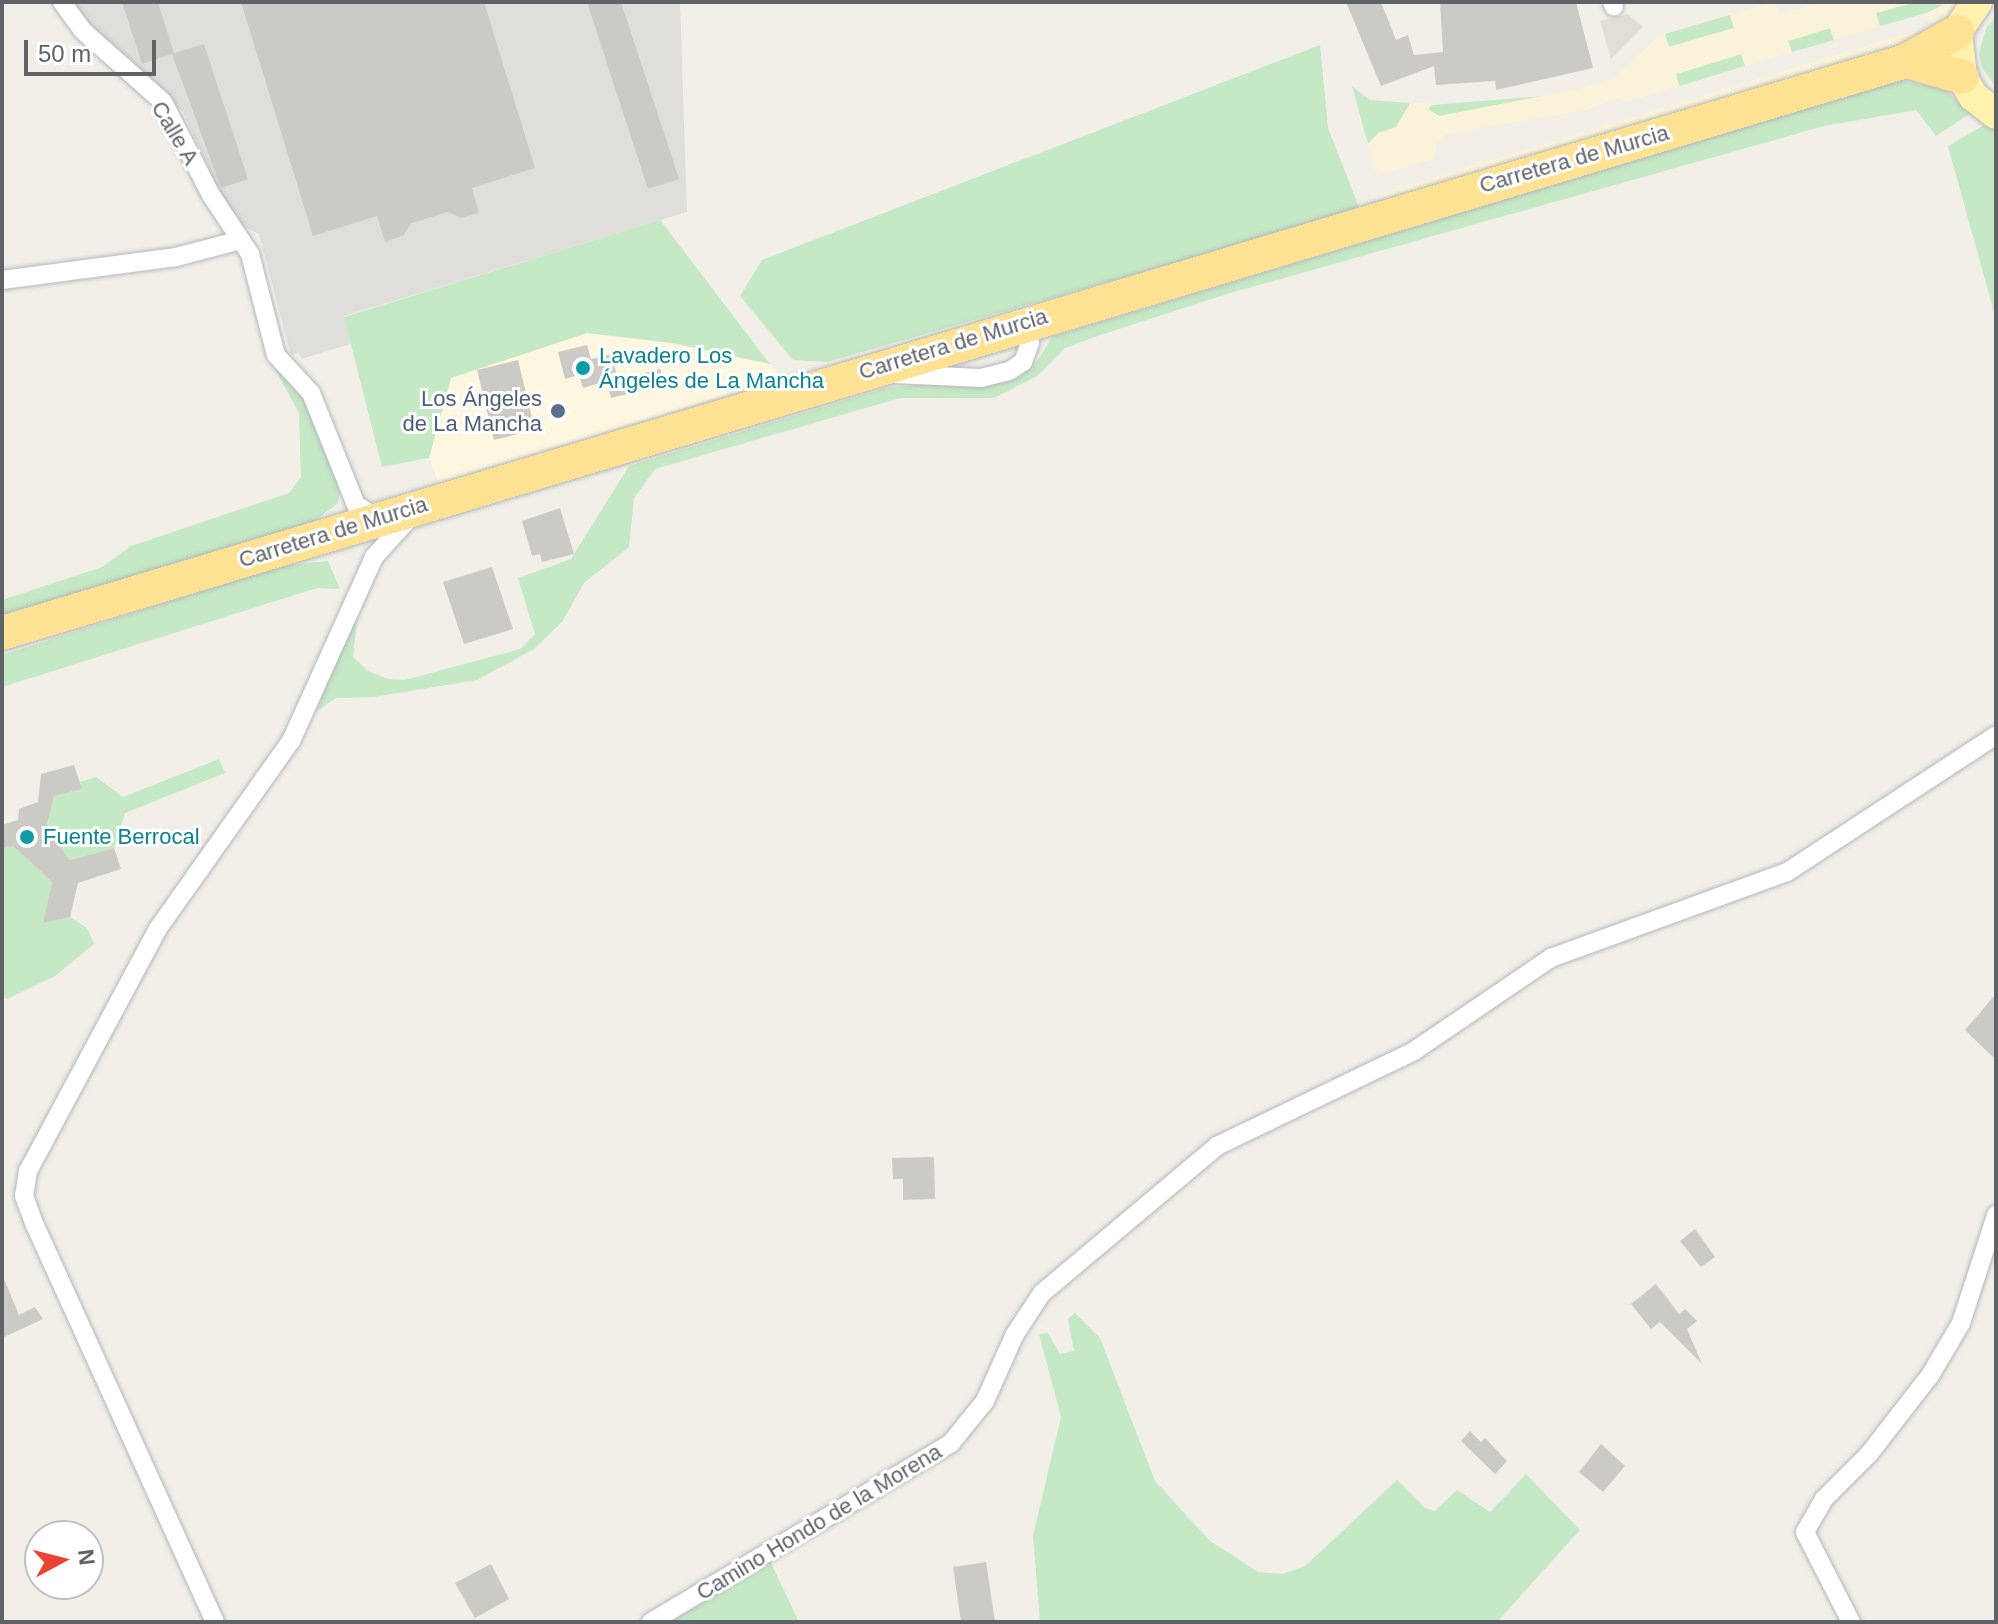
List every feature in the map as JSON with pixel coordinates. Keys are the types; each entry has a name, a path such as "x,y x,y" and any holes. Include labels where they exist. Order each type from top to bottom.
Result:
{"highway":[{"name":"Carretera de Murcia","path":"2,633 1025,323 1906,61 1957,32"},
{"path":"1906,61 1962,77"}],"main road":[{"path":"1977,2 1957,32 1962,77 1973,96 1996,114"}],"street":[{"name":"Calle A","path":"62,2 82,30 163,102 211,195 250,254 276,355 311,393 356,505 377,518"},
{"path":"2,280 176,257 241,240"},
{"path":"215,1622 35,1226 24,1196 28,1171 157,930 291,741 374,557 421,505"},
{"name":"Camino Hondo de la Morena","path":"651,1622 951,1443 985,1401 1015,1334 1042,1293 1217,1146 1414,1051 1551,958 1787,872 1996,735"},
{"path":"1851,1622 1805,1532 1824,1499 1869,1454 1931,1374 1961,1323 1996,1215"}],"shaded area":[{"path":"71,2 680,2 687,212 344,316 351,344 301,359 299,353 291,355 259,234 241,225 218,189 183,112 104,43"},
{"path":"1628,14 1643,27 1611,59 1600,21"},
{"name":"Los Ángeles de La Mancha","path":"587,333 672,343 770,364 782,378 439,483 429,458 451,378"}],"green space":[{"path":"1915,2 1951,6 1880,26 1875,13"},
{"path":"1730,15 1734,28 1668,47 1665,34"},
{"path":"1996,17 1996,87 1982,68 1979,53 1986,28"},
{"path":"1831,28 1834,40 1792,52 1788,41"},
{"path":"1320,45 1328,128 1360,210 827,362 793,360 740,296 762,260"},
{"path":"1742,54 1745,66 1679,86 1676,74"},
{"path":"1900,80 1945,90 1971,113 1936,136 1916,110 1824,126 1227,294 1103,334 1065,348 1037,376 994,398 900,398 655,469 634,498 629,547 584,583 562,622 534,649 477,680 374,697 336,698 317,711 344,636 357,620 353,657 368,671 388,679 405,680 520,649 535,634 518,578 571,559 629,466 889,387 1017,379 1039,359 1052,337"},
{"path":"1352,86 1370,100 1410,103 1410,110 1397,127 1368,144"},
{"path":"1557,95 1439,116 1428,109 1432,105"},
{"path":"1986,124 1996,130 1996,319 1948,146"},
{"path":"660,220 770,364 672,343 587,333 451,378 429,458 382,467 344,317"},
{"path":"264,349 311,404 341,490 337,504 310,524 2,620 2,600 102,567 131,546 289,493 301,477 299,413"},
{"path":"328,561 340,589 317,588 2,687 2,655 281,566"},
{"path":"219,759 225,773 125,813 114,848 70,860 46,829 54,796 82,789 80,782 96,777 123,797"},
{"path":"13,846 52,882 43,923 70,917 87,928 94,944 55,976 7,999 2,996 2,849"},
{"path":"1075,1313 1100,1338 1155,1481 1210,1541 1258,1572 1282,1574 1305,1566 1397,1480 1425,1508 1435,1511 1457,1490 1490,1512 1526,1474 1580,1530 1497,1622 1040,1622 1033,1536 1061,1417 1039,1334 1048,1333 1060,1354 1074,1351 1068,1319"},
{"path":"770,1561 799,1622 671,1622"}],"sand":[{"path":"1774,2 1780,14 1823,2 1915,2 1876,13 1880,26 1834,40 1830,28 1788,41 1792,52 1745,66 1741,54 1676,74 1679,86 1626,102 1619,98 1586,110 1446,134 1436,145 1434,159 1376,176 1368,144 1378,133 1396,127 1410,103 1430,103 1428,109 1439,116 1578,89 1614,78 1659,36 1665,34 1669,47 1734,28 1730,15"},
{"path":"1950,2 1958,2 1945,20 1905,45 1382,200 1380,194 1932,26 1928,12"}],"building":[{"path":"122,2 158,2 174,53 142,64"},
{"path":"241,2 484,2 535,168 472,188 479,213 461,218 448,212 411,223 404,235 385,242 377,216 313,236"},
{"path":"587,2 621,2 679,179 648,189"},
{"path":"1346,2 1381,2 1396,40 1408,35 1414,55 1443,52 1440,2 1576,2 1593,68 1496,90 1495,81 1436,85 1434,66 1381,86"},
{"path":"204,44 248,179 221,188 172,54"},
{"name":"Lavadero Los Ángeles de La Mancha","path":"587,345 591,359 612,354 617,378 583,388 579,375 565,379 558,352"},
{"path":"518,360 535,430 494,440 477,370"},
{"path":"660,369 665,385 611,398 607,382"},
{"path":"560,508 574,554 542,562 540,554 532,556 522,521"},
{"path":"492,567 513,629 464,644 443,582"},
{"name":"Fuente Berrocal","path":"74,765 82,789 54,796 46,829 70,860 114,848 121,869 78,883 70,917 43,923 52,882 13,846 2,849 2,825 18,820 19,809 38,802 41,774"},
{"path":"1996,994 1996,1060 1965,1030"},
{"path":"934,1157 935,1199 903,1200 903,1179 893,1179 892,1158"},
{"path":"1695,1229 1715,1257 1701,1267 1680,1241"},
{"path":"2,1274 19,1315 35,1307 43,1319 2,1338"},
{"path":"1656,1284 1679,1314 1685,1309 1697,1321 1687,1329 1702,1364 1660,1322 1651,1329 1631,1304"},
{"path":"1470,1431 1481,1442 1485,1438 1507,1461 1495,1474 1461,1441"},
{"path":"1601,1444 1625,1466 1603,1492 1579,1472"},
{"path":"986,1562 995,1622 961,1622 953,1567"},
{"path":"491,1564 509,1599 475,1618 455,1583"}],"place":[{"name":"Lavadero Los Ángeles de La Mancha","path":"583,368"},
{"name":"Los Ángeles de La Mancha","path":"558,411"},
{"name":"Fuente Berrocal","path":"27,837"}]}
